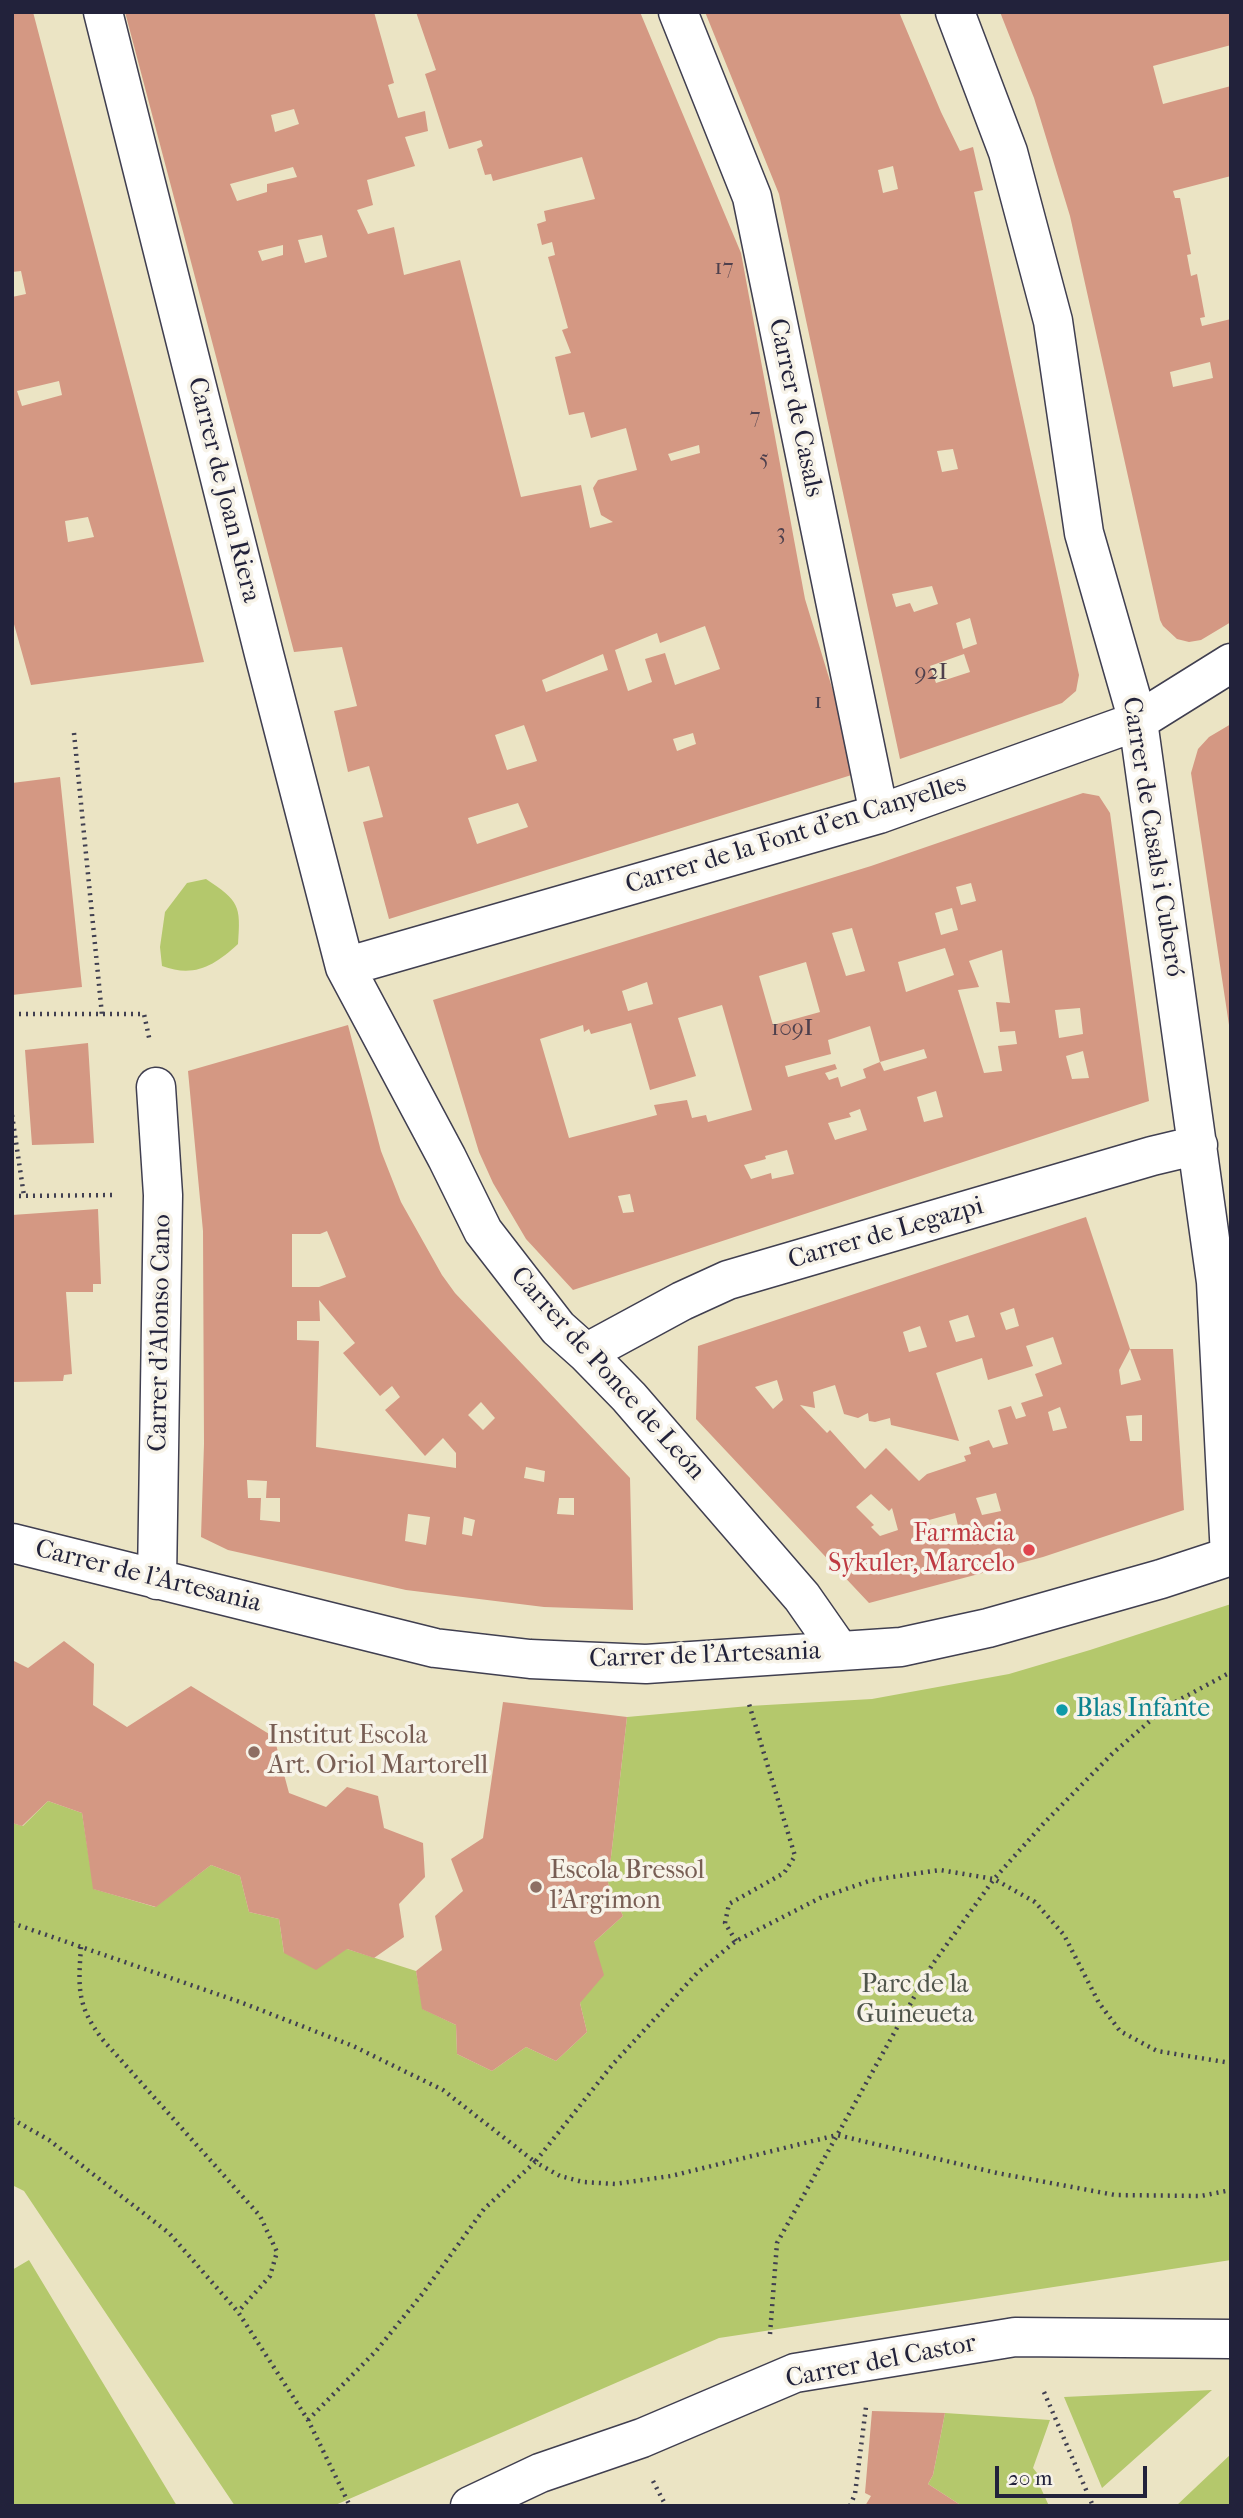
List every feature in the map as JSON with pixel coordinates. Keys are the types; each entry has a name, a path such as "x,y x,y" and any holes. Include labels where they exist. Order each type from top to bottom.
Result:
{"street":[{"name":"Carrer de Joan Riera","path":"103,12 345,967"},
{"name":"Carrer de Casals","path":"678,12 751,197 879,814"},
{"name":"Carrer de Casals i Cuberó","path":"955,12 1008,152 1054,321 1084,533 1138,720 1216,1282 1230,1557"},
{"name":"Carrer de la Font d'en Canyelles","path":"345,967 879,814 1138,720 1231,663"},
{"name":"Carrer de Ponce de León","path":"345,967 483,1231 558,1328 629,1397 803,1597 839,1650"},
{"name":"Carrer d'Alonso Cano","path":"156,1087 163,1195 157,1580"},
{"name":"Carrer de Legazpi","path":"586,1353 682,1301 728,1280 1152,1156 1198,1145"},
{"name":"Carrer de l'Artesania","path":"12,1543 435,1648 530,1659 646,1664 901,1647 988,1628 1161,1580 1230,1557"},
{"name":"Carrer del Castor","path":"470,2506 540,2473 642,2438 795,2373 1015,2337 1231,2339"}],"path":[{"path":"74,733 102,1015"},
{"path":"12,1014 144,1014 156,1087"},
{"path":"12,1115 24,1196"},
{"path":"12,1196 120,1195"},
{"path":"773,2341 770,2332 777,2244 932,1965 994,1879 1112,1753 1166,1707 1231,1672"},
{"path":"736,1941 725,1923 729,1904 784,1873 795,1856 749,1706"},
{"path":"308,2420 384,2341 423,2293 484,2209 535,2162 613,2064 698,1972 736,1941 820,1898 872,1880 940,1870 994,1879 1035,1902 1064,1935 1099,2003 1120,2031 1157,2051 1231,2063"},
{"path":"13,1925 240,2001 354,2046 443,2090 535,2162 560,2176 583,2182 615,2184 671,2176 837,2135 997,2174 1115,2195 1200,2196 1231,2190"},
{"path":"80,1947 78,1987 87,2020 260,2216 277,2252 270,2276 238,2312"},
{"path":"12,2119 49,2140 169,2233 238,2312 308,2420 350,2506"},
{"path":"1044,2392 1093,2506"},
{"path":"850,2506 855,2494 867,2397"},
{"path":"647,2471 666,2506"}],"green space":[{"path":"206,879 236,905 239,920 238,944 203,968 184,971 162,966 160,947 165,912 187,883"},
{"name":"Parc de la Guineueta","path":"1231,1604 1231,2260 719,2338 333,2506 235,2506 24,2191 12,2185 12,1823 23,1826 48,1801 82,1813 94,1889 155,1907 211,1865 240,1876 249,1912 279,1919 284,1953 347,1949 416,1971 423,2009 456,2025 457,2054 492,2071 526,2047 556,2061 587,2032 580,2003 594,1942 623,1916 608,1883 627,1717 872,1699 1009,1674"},
{"path":"29,2260 177,2506 12,2506 12,2270"},
{"path":"1212,2390 1102,2488 1064,2397"},
{"path":"945,2413 1050,2420 1033,2468 1041,2478 1039,2484 1049,2506 962,2506 928,2484 933,2475"},
{"path":"1231,2454 1229,2506 1176,2506"}],"building":[{"path":"12,12 33,12 204,662 31,685 12,617 12,297 26,294 21,271 12,272","holes":["59,381 62,395 22,406 17,391","88,517 94,537 68,542 65,521"]},
{"path":"125,12 374,12 394,83 388,85 398,118 425,111 428,131 405,137 415,166 367,180 373,205 357,210 368,234 394,227 404,275 460,260 521,497 581,485 590,528 613,522 601,515 593,488 598,480 637,470 626,428 591,438 584,412 569,415 555,357 571,353 562,330 568,328 548,257 555,255 552,242 542,245 537,224 546,221 544,211 595,199 582,157 493,181 491,174 485,175 477,149 483,146 481,140 449,149 425,74 436,70 416,12 640,12 741,253 805,599 858,773 389,919 363,822 383,817 369,766 348,772 334,711 357,706 342,647 294,652","holes":["294,109 299,124 275,132 271,115","293,167 297,177 267,184 267,192 237,201 230,184","322,235 327,257 305,263 298,240","283,245 283,255 262,261 258,251","699,445 700,453 671,461 668,454","705,626 720,669 675,685 665,653 645,659 652,682 628,691 615,650 657,633 660,643","603,654 608,670 546,692 542,680","524,725 537,761 507,770 495,735","693,733 696,744 677,751 673,739","518,803 528,827 477,844 468,818"]},
{"path":"705,12 899,12 960,151 973,147 983,190 974,192 1079,675 1076,691 1062,703 900,759 779,194","holes":["893,166 898,189 883,193 878,170","953,449 958,469 942,472 937,451","932,586 938,604 914,612 910,603 896,607 892,594","970,618 977,644 963,649 956,623","964,654 970,672 936,683 930,666"]},
{"path":"1000,12 1231,12 1231,45 1153,66 1163,104 1231,86 1231,176 1173,191 1175,198 1180,198 1191,254 1187,255 1191,276 1197,274 1205,317 1200,318 1202,326 1231,319 1231,622 1201,640 1189,642 1177,639 1160,620 1070,216 1034,98","holes":["1210,362 1213,378 1173,387 1170,372"]},
{"path":"1231,724 1229,1025 1191,773 1198,749 1209,737"},
{"path":"60,777 82,987 12,995 12,783"},
{"path":"1083,793 1099,796 1110,813 1149,1101 573,1290 526,1239 493,1183 479,1152 433,1000 871,866","holes":["971,883 976,901 961,905 956,887","952,908 958,930 941,935 935,913","852,928 865,971 846,976 832,933","945,948 954,975 906,992 898,962","1002,950 1010,1003 996,1002 1000,1032 1015,1031 1017,1044 998,1046 1002,1071 984,1073 958,990 979,987 969,961","806,962 820,1012 773,1025 759,976","647,982 653,1004 628,1011 622,991","722,1005 752,1110 708,1122 706,1115 692,1118 687,1100 654,1105 657,1115 569,1138 540,1039 583,1025 584,1032 589,1029 591,1034 631,1023 650,1090 696,1076 678,1018","1080,1008 1083,1034 1059,1038 1055,1010","870,1026 880,1062 863,1069 866,1078 841,1087 838,1077 829,1080 825,1073 837,1069 835,1064 788,1077 785,1066 831,1054 828,1040","924,1049 927,1058 884,1071 880,1062","1083,1051 1089,1078 1072,1079 1066,1056","936,1091 943,1117 924,1122 917,1097","860,1109 867,1130 835,1140 828,1123 851,1117 849,1113","787,1150 794,1174 772,1179 771,1173 751,1179 744,1165","630,1194 634,1212 623,1213 618,1196"]},
{"path":"348,1025 381,1151 401,1202 442,1275 455,1293 630,1478 633,1610 544,1607 406,1590 228,1550 201,1537 204,1444 203,1231 188,1071","holes":["327,1231 346,1277 319,1287 292,1287 292,1234 320,1234","319,1300 355,1343 343,1353 380,1396 392,1386 400,1397 385,1410 425,1456 443,1438 456,1453 456,1468 316,1447 319,1341 297,1340 297,1321 320,1321","481,1402 495,1418 483,1430 468,1415","526,1467 545,1471 544,1482 524,1478","247,1480 267,1481 266,1498 280,1498 280,1522 260,1520 261,1498 248,1498","559,1498 574,1498 574,1515 557,1514","408,1514 430,1517 426,1545 405,1541","464,1517 475,1520 472,1536 462,1534"]},
{"path":"88,1043 94,1143 32,1145 25,1050"},
{"path":"98,1209 101,1284 93,1284 93,1292 66,1292 72,1374 64,1375 63,1381 12,1382 12,1215"},
{"path":"1086,1217 1130,1349 1173,1349 1184,1510 1043,1557 869,1603 696,1419 698,1346","holes":["1014,1308 1019,1326 1006,1330 1000,1313","968,1315 975,1337 956,1342 949,1321","920,1326 927,1347 909,1352 903,1332","1053,1337 1062,1364 1035,1374 1043,1396 1021,1403 1026,1416 1016,1419 1011,1406 998,1410 1008,1444 993,1448 989,1440 969,1447 971,1454 964,1456 966,1461 927,1474 919,1481 886,1448 865,1469 830,1430 827,1433 800,1405 815,1408 813,1392 835,1385 844,1414 858,1418 868,1413 869,1421 875,1422 890,1418 891,1425 959,1441 936,1373 982,1358 988,1380 1033,1366 1026,1346","1130,1349 1141,1380 1121,1385 1119,1370","777,1380 783,1400 773,1409 755,1387","1060,1407 1067,1428 1053,1431 1048,1412","1142,1415 1142,1441 1130,1441 1126,1416","996,1493 1001,1511 982,1515 976,1498","871,1494 889,1511 892,1508 898,1530 880,1536 871,1527 874,1525 856,1507","955,1513 960,1534 935,1540 929,1520"]},
{"path":"64,1641 94,1664 93,1705 127,1727 191,1686 274,1737 289,1793 326,1807 347,1787 378,1796 384,1828 423,1843 425,1877 399,1904 404,1937 374,1958 347,1949 316,1970 284,1953 279,1919 249,1912 240,1876 211,1865 156,1907 93,1889 82,1813 48,1801 22,1826 12,1823 12,1660 28,1668"},
{"name":"Escola Bressol l'Argimon","path":"503,1702 627,1717 608,1883 623,1916 594,1942 604,1975 580,2003 587,2032 556,2061 526,2047 492,2071 457,2054 456,2025 422,2009 416,1971 442,1950 435,1916 463,1891 451,1859 483,1838"},
{"path":"872,2411 945,2413 933,2475 928,2484 962,2506 865,2506 871,2496 865,2493"}],"place":[{"name":"Farmàcia Sykuler, Marcelo","path":"1029,1550"},
{"name":"Blas Infante","path":"1062,1710"},
{"name":"Institut Escola Art. Oriol Martorell","path":"254,1752"},
{"name":"Escola Bressol l'Argimon","path":"536,1887"}]}
